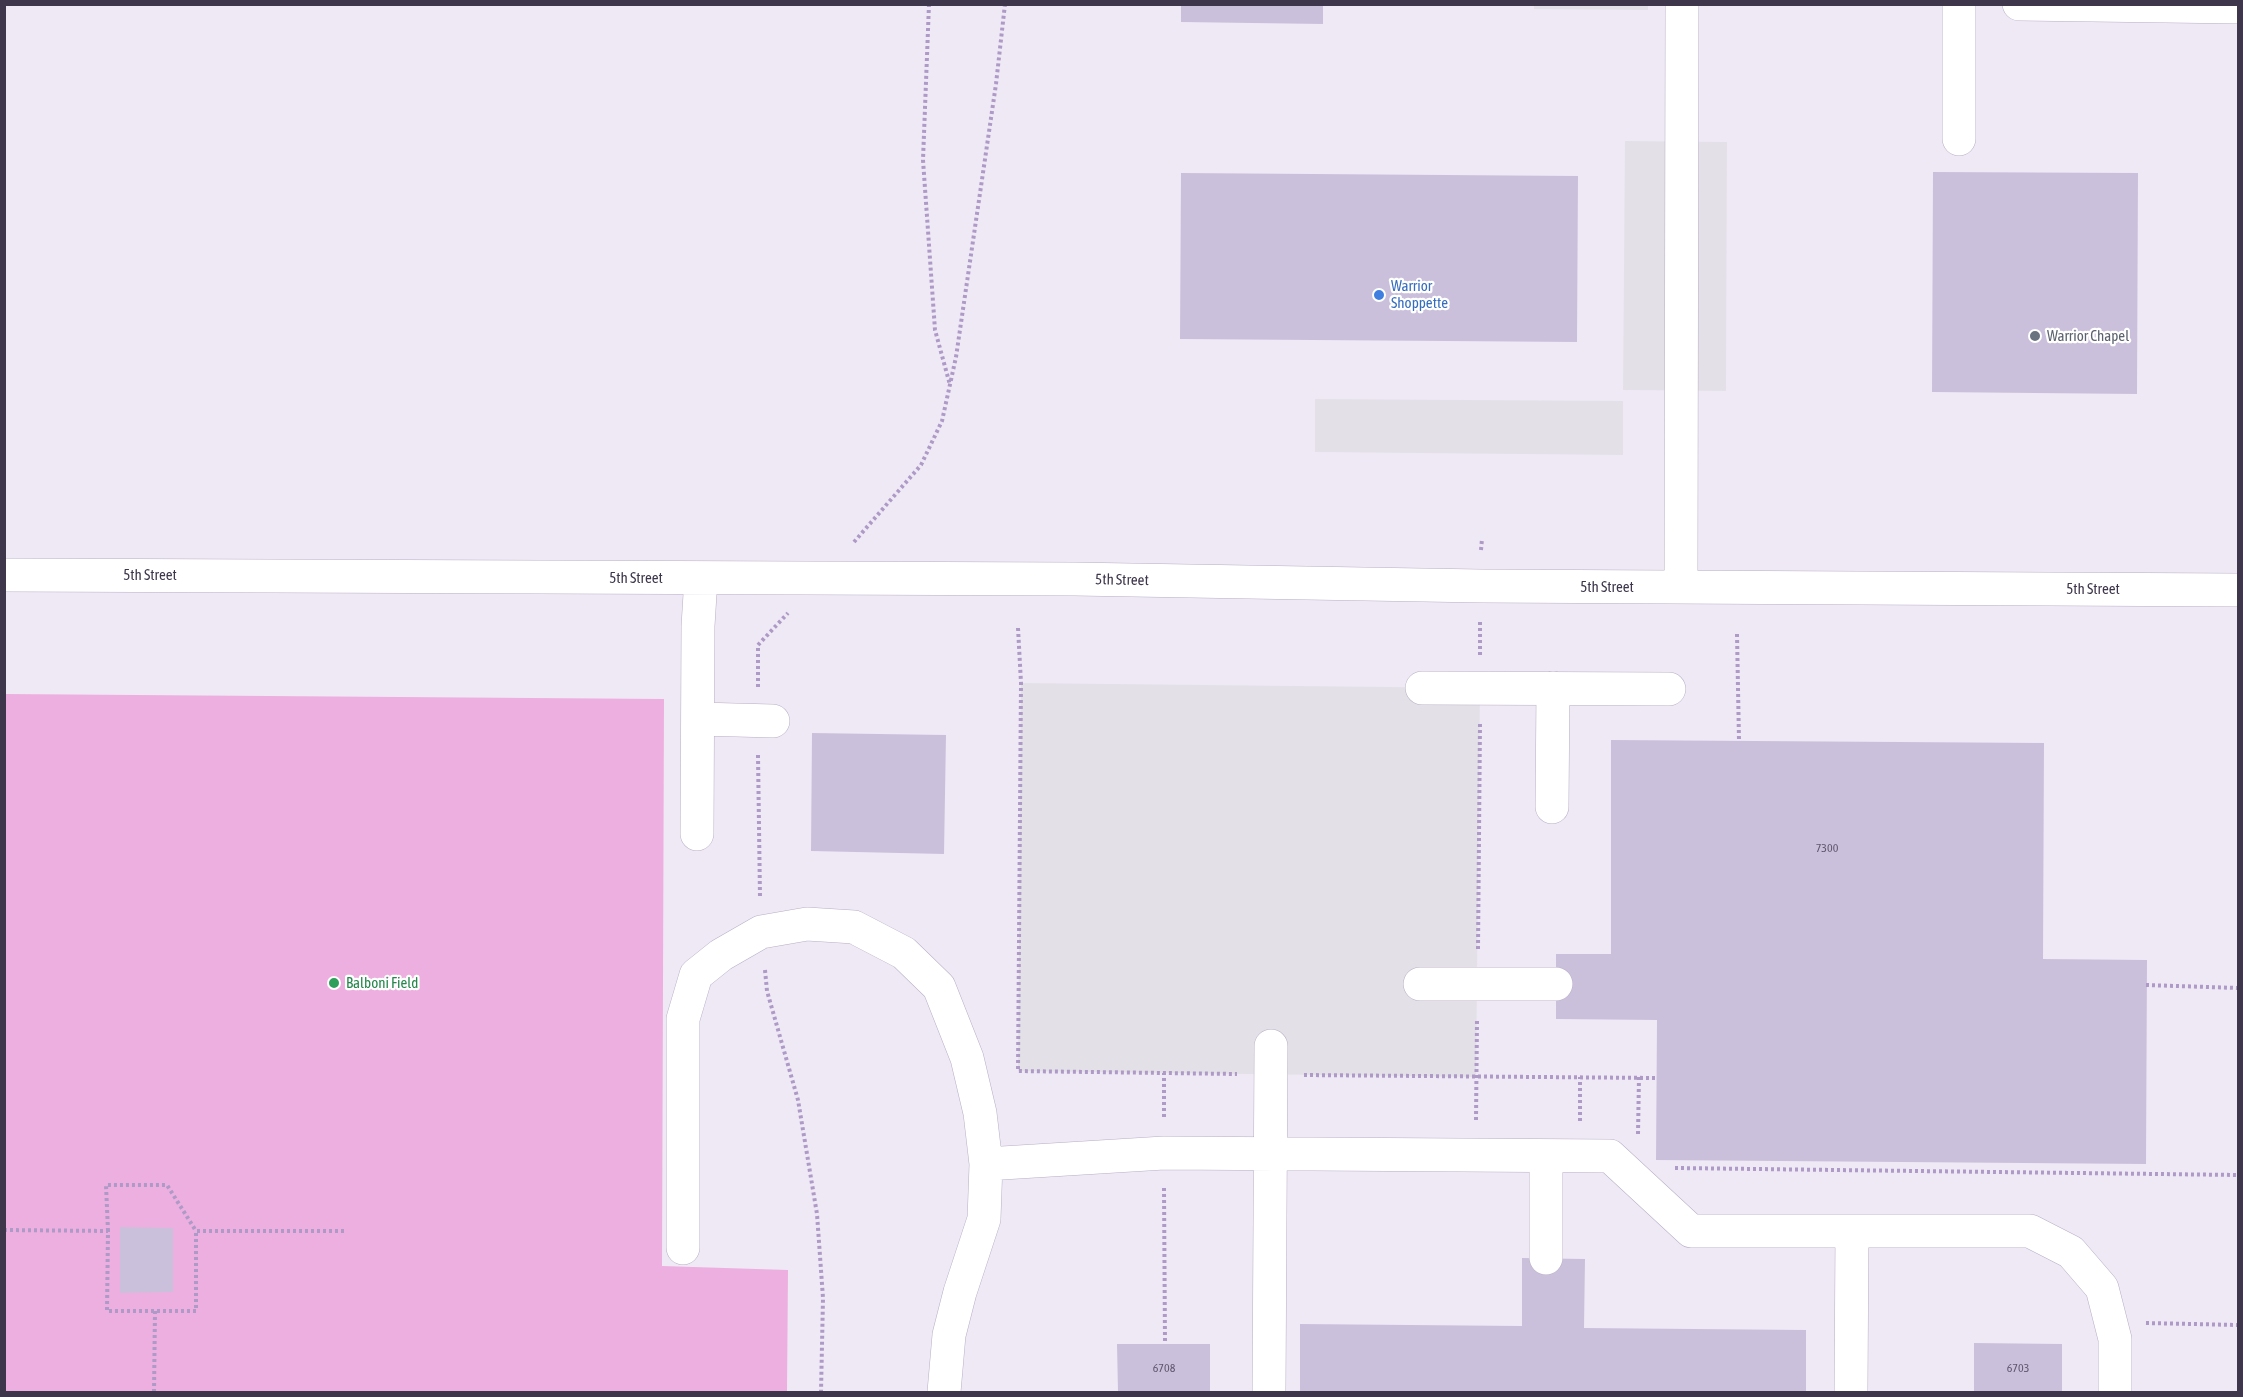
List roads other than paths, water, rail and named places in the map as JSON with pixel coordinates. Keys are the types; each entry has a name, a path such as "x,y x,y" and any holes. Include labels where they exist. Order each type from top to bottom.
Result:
{"street":[{"path":"1681,587 1682,4"},
{"path":"1959,4 1959,139"},
{"path":"2019,4 2238,8"},
{"name":"5th Street","path":"4,575 1108,580 1481,586 2238,590"},
{"path":"697,834 698,626 701,578"},
{"path":"1422,688 1669,689"},
{"path":"1552,807 1553,688"},
{"path":"699,719 765,721"},
{"path":"683,1248 683,1019 696,975 721,955 761,932 807,924 854,927 904,953 939,987 967,1058 980,1113 986,1164 984,1219 960,1292 949,1335 944,1392"},
{"path":"1420,984 1478,986 1556,984"},
{"path":"1269,1392 1271,1060"},
{"path":"986,1164 1164,1153 1610,1156 1691,1231 2030,1231 2071,1252 2102,1288 2115,1339 2115,1392"},
{"path":"1546,1156 1546,1258"},
{"path":"1851,1392 1852,1231"}],"place":[{"name":"Warrior Shoppette","path":"1379,295"},
{"name":"Warrior Chapel","path":"2035,336"},
{"name":"Balboni Field","path":"334,983"}]}
